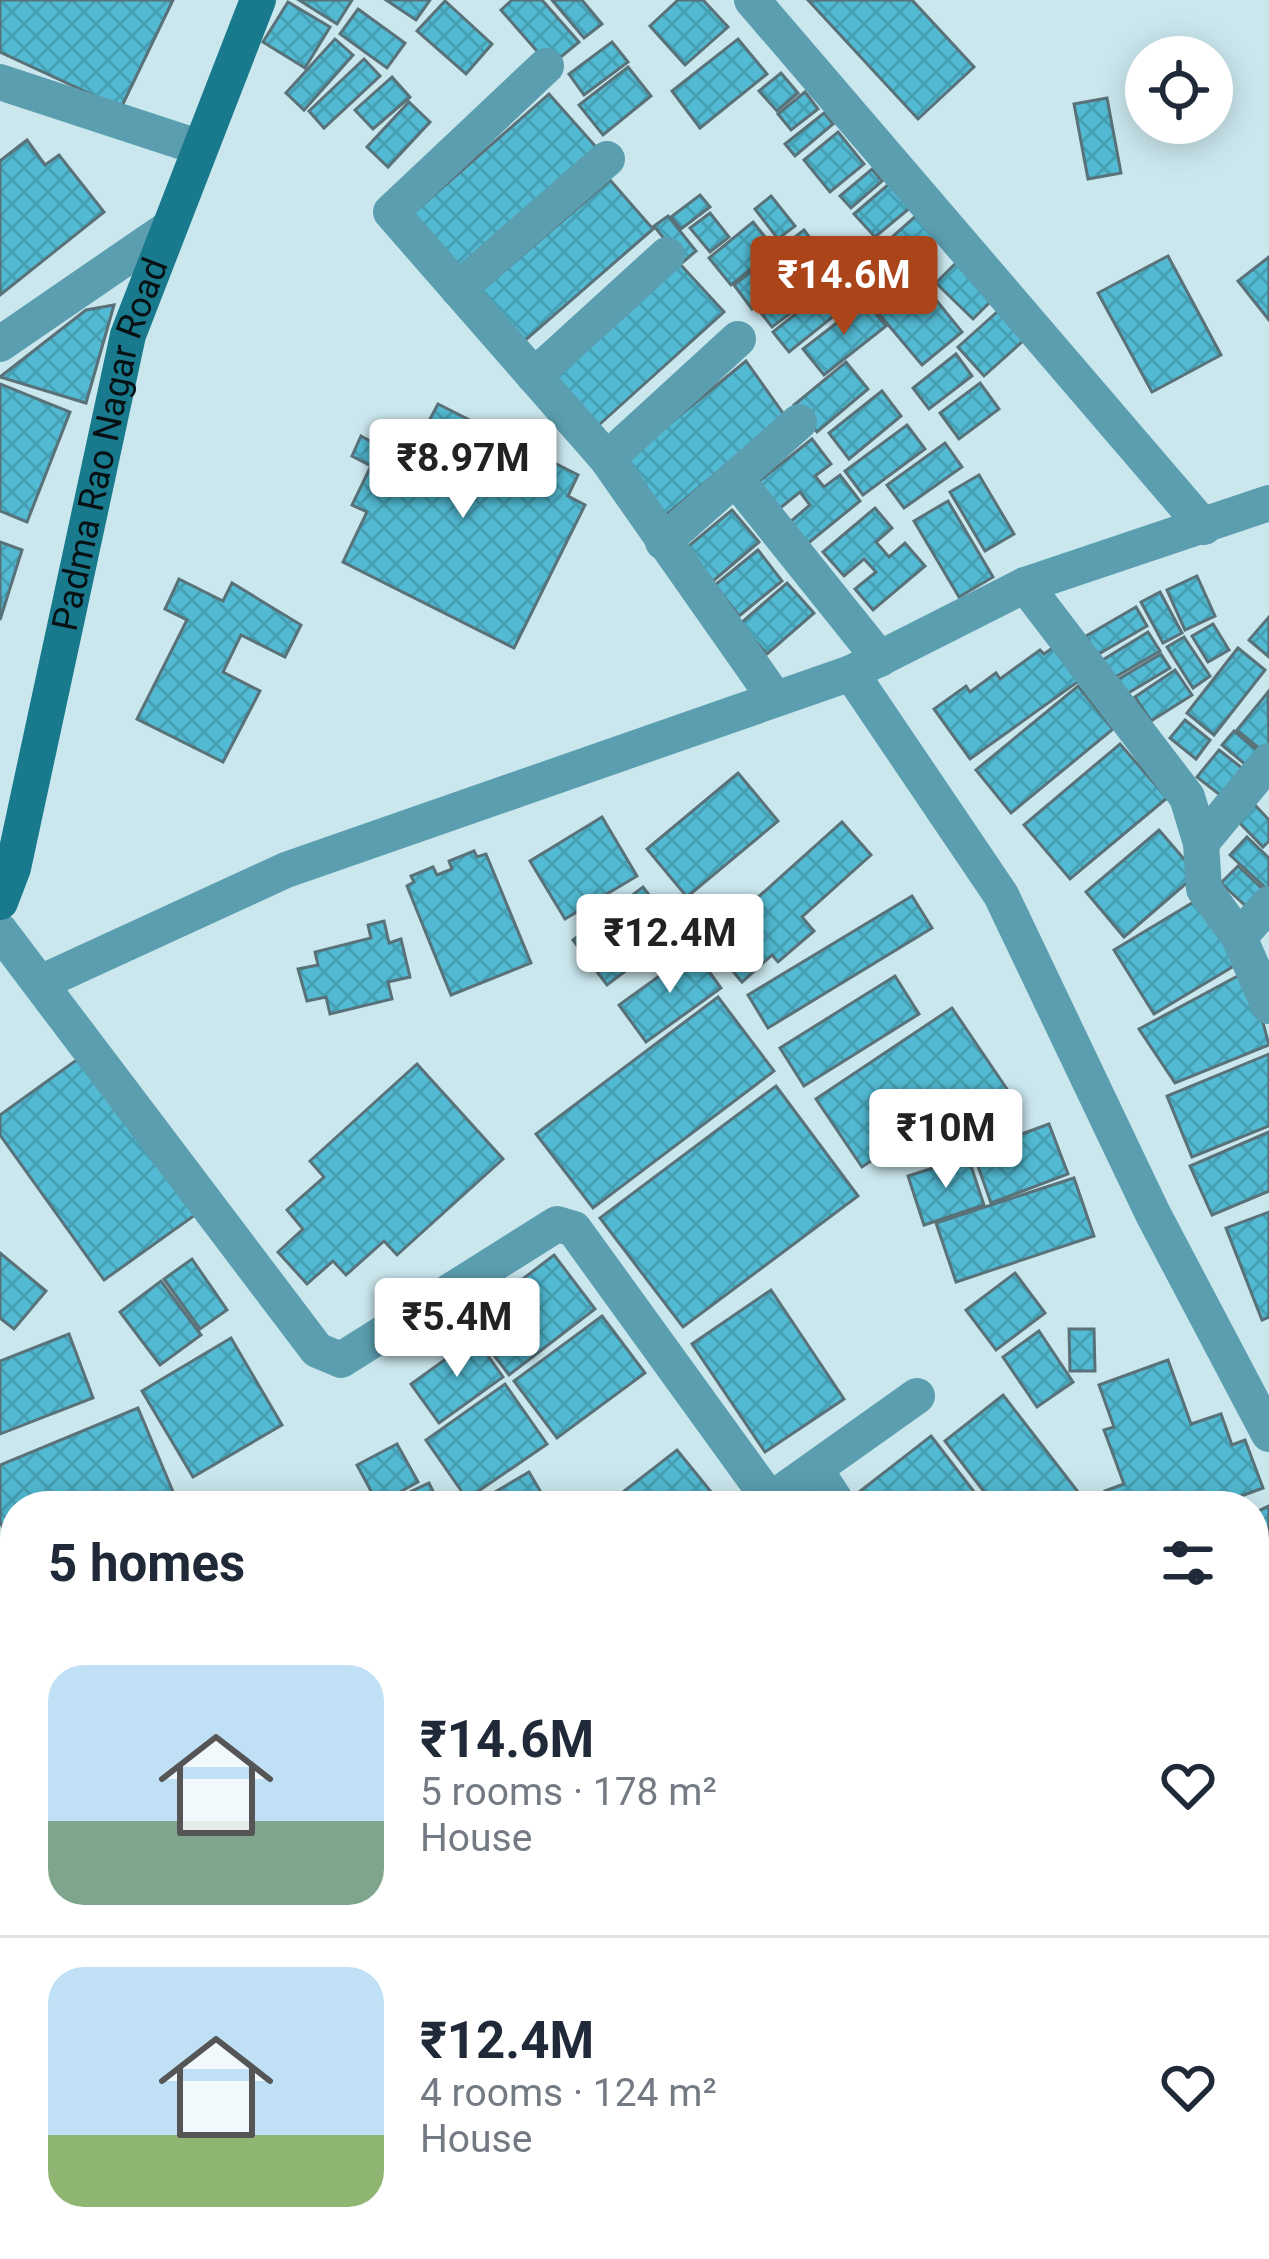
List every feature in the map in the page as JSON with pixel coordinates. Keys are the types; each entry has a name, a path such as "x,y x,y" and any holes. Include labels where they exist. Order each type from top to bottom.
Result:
{"main road":[{"name":"Padma Rao Nagar Road","path":"0,902 13,868 128,335 258,0"}],"street":[{"path":"752,0 1204,526"},
{"path":"546,66 391,212 607,459 774,697"},
{"path":"0,82 198,147"},
{"path":"458,289 607,159"},
{"path":"0,344 169,228"},
{"path":"534,376 667,255"},
{"path":"607,459 738,339"},
{"path":"663,542 799,422"},
{"path":"735,478 866,666 1001,895 1153,1214 1264,1415"},
{"path":"40,983 286,870 866,666 1025,585 1269,502"},
{"path":"1025,585 1187,797 1201,843 1204,889 1239,937 1269,1006"},
{"path":"1201,843 1269,760"},
{"path":"1239,937 1269,904"},
{"path":"0,932 317,1350 341,1360 557,1224 574,1229 758,1491"},
{"path":"783,1491 917,1396"},
{"path":"815,1469 829,1491"}],"building":[{"path":"0,0 173,0 121,108 0,52"},
{"path":"299,0 352,0 337,24"},
{"path":"386,0 430,0 416,20"},
{"path":"512,0 542,0 579,42 550,66 501,10"},
{"path":"552,0 582,0 602,24 584,38"},
{"path":"678,0 703,0 728,27 685,65 650,26"},
{"path":"808,0 912,0 974,67 918,119"},
{"path":"445,1 492,44 466,74 417,31"},
{"path":"288,2 330,27 305,68 263,42"},
{"path":"358,9 405,43 387,68 340,34"},
{"path":"335,39 353,55 304,110 286,93"},
{"path":"738,39 767,74 700,128 672,91"},
{"path":"612,42 628,62 584,95 569,74"},
{"path":"364,59 380,76 324,128 309,111"},
{"path":"628,67 651,96 603,135 579,105"},
{"path":"781,73 798,93 777,111 759,91"},
{"path":"392,77 410,97 373,129 355,110"},
{"path":"805,92 818,109 791,130 778,114"},
{"path":"549,94 597,148 458,269 411,215"},
{"path":"1107,98 1121,173 1088,179 1074,104"},
{"path":"409,102 430,122 388,167 367,147"},
{"path":"824,113 833,124 795,156 785,144"},
{"path":"838,132 864,164 830,192 804,160"},
{"path":"27,140 45,165 59,155 104,212 0,295 0,161"},
{"path":"872,169 882,181 851,208 840,196"},
{"path":"610,180 653,229 521,344 477,294"},
{"path":"890,183 911,207 875,237 854,214"},
{"path":"700,195 710,207 681,229 671,217"},
{"path":"771,196 795,226 778,239 755,209"},
{"path":"710,213 729,237 710,252 690,228"},
{"path":"917,215 935,237 911,258 892,237"},
{"path":"668,216 696,251 683,262 654,226"},
{"path":"753,222 775,249 731,285 709,258"},
{"path":"804,230 822,254 752,309 734,285"},
{"path":"888,243 902,261 884,274 871,256"},
{"path":"1168,256 1221,355 1152,392 1098,293"},
{"path":"1269,257 1269,320 1238,281"},
{"path":"865,258 881,278 789,352 773,332"},
{"path":"961,258 997,295 973,319 936,283"},
{"path":"821,261 835,280 772,327 758,309"},
{"path":"679,263 724,312 590,433 546,384"},
{"path":"915,274 962,332 922,365 874,308"},
{"path":"865,301 886,326 824,375 803,349"},
{"path":"1007,303 1033,332 984,376 958,347"},
{"path":"114,305 86,403 0,377 86,310"},
{"path":"956,354 972,376 929,409 913,388"},
{"path":"746,361 785,416 666,515 623,462"},
{"path":"846,362 868,389 817,432 794,405"},
{"path":"980,383 999,409 959,439 940,413"},
{"path":"0,384 70,412 27,522 0,511"},
{"path":"882,391 901,416 849,459 829,433"},
{"path":"438,404 578,475 568,496 585,505 514,648 343,562 367,512 352,505 371,466 352,456 361,436 381,447 393,423 421,436"},
{"path":"907,425 925,449 863,495 845,471"},
{"path":"812,439 831,464 815,476 824,487 840,475 860,501 807,544 790,522 810,505 800,492 779,509 758,482"},
{"path":"945,443 962,467 904,508 887,485"},
{"path":"979,475 1014,534 985,551 950,492"},
{"path":"948,501 993,577 959,597 914,521"},
{"path":"875,508 892,528 876,542 889,557 905,543 925,566 873,610 855,589 876,572 864,559 844,576 823,552"},
{"path":"732,510 759,542 712,582 684,550"},
{"path":"0,542 22,550 0,620"},
{"path":"758,550 782,581 739,616 715,585"},
{"path":"1197,576 1215,616 1185,630 1167,590"},
{"path":"179,579 223,601 232,583 301,625 285,657 241,635 223,672 260,691 223,762 137,719 187,620 165,609"},
{"path":"787,583 814,613 767,654 740,624"},
{"path":"1160,592 1182,633 1163,643 1141,602"},
{"path":"1136,607 1147,626 1097,655 1086,636"},
{"path":"1269,617 1269,657 1249,640"},
{"path":"1213,624 1229,650 1208,662 1192,636"},
{"path":"1148,632 1160,651 1112,679 1101,661"},
{"path":"1184,637 1210,676 1193,688 1167,647"},
{"path":"1058,644 1083,678 970,759 934,709 966,686 970,692 996,673 1000,679 1040,650 1044,654"},
{"path":"1238,648 1265,670 1214,735 1187,713"},
{"path":"1161,654 1170,668 1125,695 1117,680"},
{"path":"1175,670 1192,695 1151,721 1135,697"},
{"path":"1078,686 1113,729 1011,813 976,770"},
{"path":"1268,692 1269,750 1266,754 1237,730"},
{"path":"1185,720 1210,740 1196,759 1170,738"},
{"path":"1234,731 1263,755 1252,770 1222,745"},
{"path":"1120,744 1167,798 1070,879 1024,825"},
{"path":"1219,750 1251,775 1229,802 1197,777"},
{"path":"738,773 778,821 687,897 647,849"},
{"path":"1253,803 1269,820 1269,841 1263,847 1236,819"},
{"path":"602,817 637,876 565,919 530,861"},
{"path":"842,822 871,855 802,917 814,931 778,962 772,955 742,982 708,942"},
{"path":"1159,830 1197,874 1124,937 1086,892"},
{"path":"1247,837 1269,858 1269,891 1230,855"},
{"path":"474,851 477,857 486,854 531,963 451,995 407,886 414,882 411,876 433,867 437,875 452,869 449,861"},
{"path":"1238,866 1269,895 1252,912 1221,883"},
{"path":"643,887 677,932 607,985 573,940"},
{"path":"1205,895 1244,960 1154,1014 1114,950"},
{"path":"912,896 932,928 768,1028 748,995"},
{"path":"384,921 389,943 401,939 410,977 388,982 392,999 330,1014 326,997 307,1001 298,969 318,965 315,952 371,938 368,925"},
{"path":"694,951 721,988 646,1042 619,1005"},
{"path":"1249,970 1269,1045 1175,1083 1139,1029"},
{"path":"895,976 919,1014 804,1086 780,1048"},
{"path":"718,997 774,1071 593,1208 536,1134"},
{"path":"952,1008 1011,1095 945,1139 931,1120 862,1167 816,1099"},
{"path":"1269,1054 1269,1126 1192,1157 1167,1096"},
{"path":"82,1056 195,1215 104,1280 0,1135 0,1115"},
{"path":"417,1064 503,1159 397,1255 384,1241 346,1275 333,1261 307,1284 278,1252 303,1229 287,1210 324,1177 310,1161"},
{"path":"776,1086 858,1196 683,1327 600,1218"},
{"path":"1049,1124 1068,1174 991,1203 973,1152"},
{"path":"1269,1132 1269,1191 1212,1215 1190,1166"},
{"path":"968,1157 984,1205 924,1225 908,1176"},
{"path":"1074,1178 1094,1236 956,1282 936,1223"},
{"path":"1269,1212 1269,1317 1262,1320 1226,1228"},
{"path":"0,1253 46,1291 14,1329 0,1318"},
{"path":"554,1255 595,1309 509,1375 468,1321"},
{"path":"192,1259 227,1310 200,1329 164,1279"},
{"path":"1015,1273 1045,1313 996,1350 966,1310"},
{"path":"161,1281 201,1335 160,1365 120,1312"},
{"path":"771,1290 844,1399 765,1452 692,1344"},
{"path":"602,1316 645,1373 557,1438 514,1381"},
{"path":"1069,1329 1094,1329 1095,1371 1070,1371"},
{"path":"1039,1331 1073,1382 1037,1407 1003,1357"},
{"path":"69,1334 93,1398 0,1434 0,1361"},
{"path":"231,1338 282,1425 193,1477 142,1391"},
{"path":"475,1338 503,1377 439,1423 411,1384"},
{"path":"1168,1360 1191,1424 1221,1414 1232,1445 1245,1440 1263,1488 1105,1491 1124,1484 1104,1430 1114,1427 1099,1385"},
{"path":"505,1384 547,1444 479,1491 461,1491 426,1440"},
{"path":"1003,1395 1077,1491 983,1491 945,1441"},
{"path":"138,1408 173,1491 0,1491 0,1465"},
{"path":"931,1436 973,1491 860,1491"},
{"path":"397,1444 418,1482 402,1491 371,1491 357,1465"},
{"path":"677,1450 710,1491 624,1491"},
{"path":"529,1472 540,1491 497,1491"}]}
